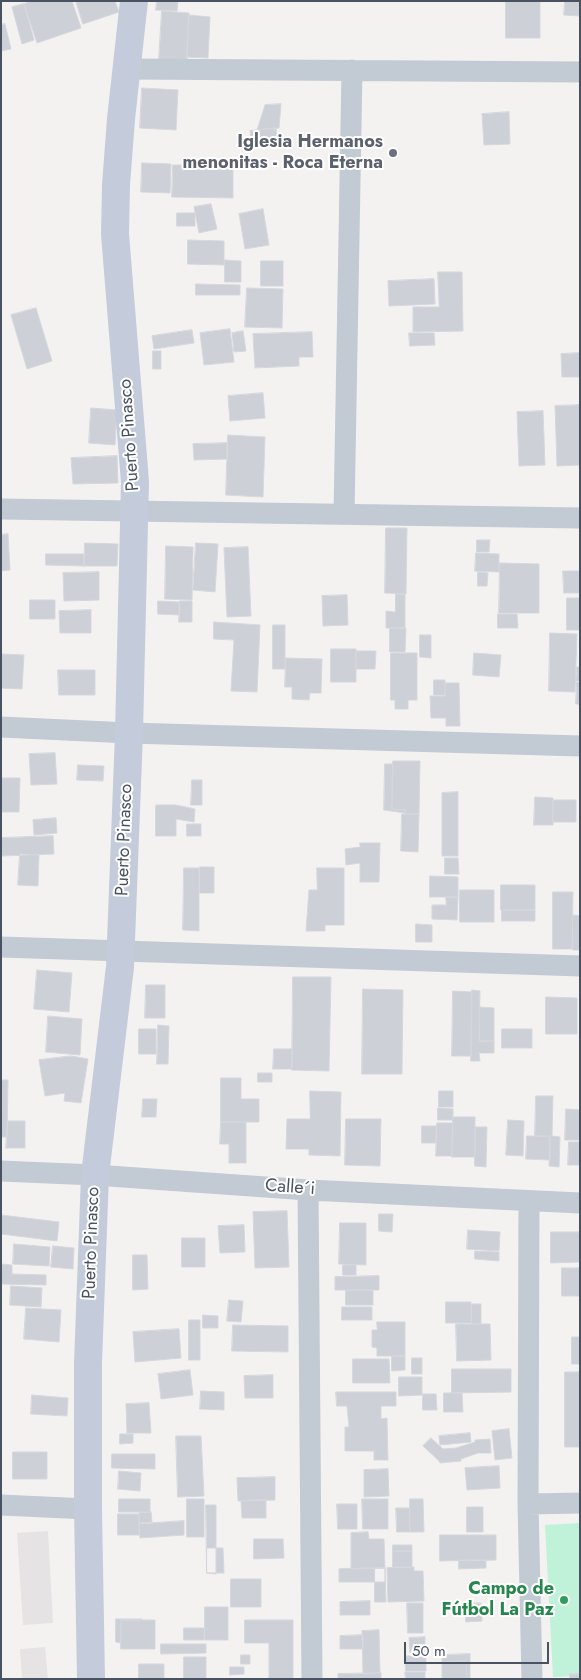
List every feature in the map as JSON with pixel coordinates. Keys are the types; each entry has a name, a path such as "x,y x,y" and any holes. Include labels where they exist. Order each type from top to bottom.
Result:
{"street":[{"name":"Puerto Pinasco","path":"91,1679 88,1363 94,1175 120,967 130,733 135,482 115,234 116,185 134,1"},
{"path":"127,69 580,72"},
{"path":"344,514 352,70"},
{"path":"1,509 580,518"},
{"path":"1,727 130,733 580,746"},
{"path":"1,947 580,966"},
{"name":"Calle´i","path":"1,1171 94,1175 308,1190 580,1203"},
{"path":"308,1190 312,1679"},
{"path":"528,1201 528,1504 532,1679"},
{"path":"528,1504 580,1503"},
{"path":"1,1505 88,1509"}],"shaded area":[{"path":"48,1531 53,1623 23,1625 17,1533"},
{"path":"45,1647 48,1679 22,1679 20,1649"}],"green space":[{"name":"Campo de Fútbol La Paz","path":"580,1523 580,1676 553,1677 545,1525"}],"building":[{"path":"32,1 72,1 81,28 37,43 24,4"},
{"path":"76,1 115,1 119,12 83,24"},
{"path":"157,1 178,1 177,11 156,10"},
{"path":"506,1 540,1 540,38 506,38"},
{"path":"565,1 580,1 580,16 564,15"},
{"path":"24,4 34,40 22,44 12,7"},
{"path":"162,11 189,13 187,61 159,59"},
{"path":"189,15 210,17 208,58 187,57"},
{"path":"5,24 11,49 1,51 1,25"},
{"path":"142,88 178,90 176,130 140,128"},
{"path":"281,104 279,128 257,130 265,105"},
{"path":"509,112 510,144 484,145 482,114"},
{"path":"276,128 278,144 252,147 250,131"},
{"path":"142,163 171,164 170,193 141,192"},
{"path":"173,165 233,165 233,198 172,197"},
{"path":"211,204 217,229 199,233 194,207"},
{"path":"263,209 269,245 245,249 239,214"},
{"path":"177,213 195,213 195,226 177,226"},
{"path":"188,240 224,241 224,265 188,264"},
{"path":"225,260 241,261 241,282 225,282"},
{"path":"261,261 283,261 283,286 261,286"},
{"path":"438,272 462,272 463,331 413,332 413,307 439,307"},
{"path":"434,279 435,304 389,306 388,281"},
{"path":"196,284 240,285 240,295 196,295"},
{"path":"247,288 283,289 282,328 245,327"},
{"path":"36,308 52,361 27,369 11,315"},
{"path":"230,329 234,362 204,365 200,333"},
{"path":"192,330 194,343 154,349 152,336"},
{"path":"243,331 246,351 234,352 232,333"},
{"path":"312,332 313,357 299,357 299,366 255,368 253,334"},
{"path":"409,333 434,333 435,345 410,346"},
{"path":"153,351 161,351 161,369 153,369"},
{"path":"580,353 580,377 562,377 561,354"},
{"path":"263,393 265,418 230,421 228,396"},
{"path":"580,405 580,465 557,466 555,406"},
{"path":"91,408 117,410 115,445 89,443"},
{"path":"543,411 545,465 519,466 517,412"},
{"path":"228,435 265,437 263,497 226,495"},
{"path":"227,443 227,459 194,460 193,444"},
{"path":"117,456 118,483 73,484 71,458"},
{"path":"386,528 407,528 406,594 385,593"},
{"path":"8,534 10,570 1,571 1,535"},
{"path":"477,540 490,540 489,552 477,552"},
{"path":"85,543 118,544 117,566 84,566"},
{"path":"196,543 218,544 215,592 193,590"},
{"path":"166,546 193,547 192,600 165,599"},
{"path":"248,547 251,616 227,617 224,548"},
{"path":"476,553 499,554 499,572 475,571"},
{"path":"46,554 84,554 84,566 46,565"},
{"path":"500,563 539,564 539,613 499,613"},
{"path":"563,571 579,571 579,593 564,593"},
{"path":"99,572 99,600 64,601 63,573"},
{"path":"478,572 488,573 487,586 478,586"},
{"path":"396,594 405,594 405,628 386,628 386,611 395,612"},
{"path":"347,595 348,625 323,626 322,596"},
{"path":"567,598 580,598 580,630 567,630"},
{"path":"30,600 55,600 55,619 30,619"},
{"path":"158,601 179,602 179,615 158,614"},
{"path":"180,601 192,601 192,622 179,622"},
{"path":"91,610 91,633 60,633 59,611"},
{"path":"498,614 517,614 518,628 498,628"},
{"path":"214,622 260,625 257,692 231,691 234,640 214,639"},
{"path":"273,625 285,625 285,669 273,669"},
{"path":"390,628 406,628 405,652 390,652"},
{"path":"550,633 577,634 575,692 549,691"},
{"path":"420,635 431,635 431,658 420,657"},
{"path":"331,649 356,649 356,682 331,682"},
{"path":"356,651 376,651 375,669 356,669"},
{"path":"391,653 417,653 417,700 408,700 408,709 395,709 395,700 391,700"},
{"path":"474,653 501,655 499,677 473,675"},
{"path":"2,654 24,655 22,689 1,688"},
{"path":"286,658 322,659 321,693 310,693 309,700 292,699 292,687 285,687"},
{"path":"577,667 580,667 580,681 576,681"},
{"path":"58,670 95,670 95,695 59,695"},
{"path":"434,680 445,680 445,695 434,695"},
{"path":"577,682 580,682 580,710 579,704 576,704"},
{"path":"445,683 459,683 460,726 446,726 446,718 431,718 430,696 445,696"},
{"path":"55,753 57,784 31,785 29,754"},
{"path":"393,761 420,761 419,814 405,814 406,810 392,809"},
{"path":"385,764 393,764 392,809 406,810 405,813 384,810"},
{"path":"78,765 104,766 103,781 77,780"},
{"path":"1,778 20,778 19,812 1,812"},
{"path":"192,780 202,780 202,805 191,805"},
{"path":"458,792 458,856 442,856 442,793"},
{"path":"535,797 553,798 553,825 534,825"},
{"path":"553,800 576,800 576,822 553,822"},
{"path":"156,805 176,805 195,809 194,822 176,819 176,836 156,836"},
{"path":"402,814 419,814 418,852 401,851"},
{"path":"56,818 57,833 34,835 33,820"},
{"path":"187,824 201,824 201,836 187,836"},
{"path":"53,836 54,854 1,856 1,838"},
{"path":"360,843 380,843 379,882 360,882 360,863 346,865 345,849 360,847"},
{"path":"20,854 39,855 38,886 18,885"},
{"path":"445,858 458,858 459,874 445,874"},
{"path":"200,867 214,867 214,893 200,893"},
{"path":"184,868 199,868 199,931 183,930"},
{"path":"317,868 344,868 344,925 325,925 325,931 306,931 309,890 317,890"},
{"path":"430,876 458,877 458,897 430,897"},
{"path":"501,885 535,885 535,910 501,910"},
{"path":"460,890 494,890 494,922 460,922"},
{"path":"553,892 573,892 572,949 553,949"},
{"path":"446,897 458,897 457,920 432,919 432,905 446,905"},
{"path":"502,910 535,910 535,921 502,921"},
{"path":"573,915 580,916 580,950 573,950"},
{"path":"416,924 432,925 432,942 416,942"},
{"path":"37,970 72,973 69,1012 34,1009"},
{"path":"293,977 331,977 329,1071 292,1070"},
{"path":"146,985 165,985 165,1018 145,1018"},
{"path":"363,989 403,990 402,1074 362,1074"},
{"path":"472,990 480,991 479,1041 494,1041 494,1053 479,1053 480,1061 471,1061"},
{"path":"453,991 472,992 471,1056 452,1056"},
{"path":"546,997 577,998 577,1034 546,1034"},
{"path":"480,1007 494,1008 494,1041 480,1041"},
{"path":"48,1016 82,1019 80,1055 46,1052"},
{"path":"158,1025 169,1026 168,1064 157,1064"},
{"path":"139,1029 156,1029 156,1054 139,1054"},
{"path":"502,1029 532,1029 532,1048 502,1048"},
{"path":"274,1049 292,1049 292,1069 273,1069"},
{"path":"71,1056 88,1059 81,1103 64,1101 65,1093 45,1096 39,1060"},
{"path":"258,1073 272,1073 272,1082 258,1082"},
{"path":"221,1078 241,1078 241,1099 259,1099 259,1122 221,1122"},
{"path":"1,1080 8,1080 7,1137 1,1137"},
{"path":"310,1091 341,1092 340,1156 309,1155 309,1149 286,1149 287,1119 310,1119"},
{"path":"439,1091 453,1091 453,1107 439,1107"},
{"path":"536,1096 553,1096 552,1136 560,1137 559,1167 549,1166 550,1136 535,1136"},
{"path":"143,1099 157,1099 156,1117 142,1117"},
{"path":"438,1108 453,1109 453,1120 438,1120"},
{"path":"566,1109 580,1110 580,1140 565,1140"},
{"path":"453,1117 475,1117 475,1157 452,1157"},
{"path":"346,1119 381,1119 380,1166 345,1165"},
{"path":"508,1120 524,1121 523,1156 506,1155"},
{"path":"8,1121 25,1121 25,1148 6,1148"},
{"path":"221,1122 246,1122 246,1163 229,1163 229,1144 220,1144"},
{"path":"437,1123 453,1123 452,1156 436,1156"},
{"path":"422,1126 436,1126 436,1143 422,1143"},
{"path":"475,1127 487,1127 486,1167 475,1166"},
{"path":"527,1136 550,1136 550,1160 526,1159"},
{"path":"569,1142 580,1142 580,1165 568,1165"},
{"path":"287,1211 289,1267 255,1268 253,1212"},
{"path":"379,1214 393,1214 392,1232 379,1231"},
{"path":"1,1215 59,1222 57,1241 1,1234"},
{"path":"340,1223 366,1223 366,1265 339,1264"},
{"path":"244,1225 245,1252 220,1253 218,1226"},
{"path":"468,1230 500,1232 499,1251 467,1249"},
{"path":"551,1232 580,1232 580,1262 551,1263"},
{"path":"182,1238 205,1238 205,1267 182,1267"},
{"path":"14,1244 50,1247 49,1266 13,1264"},
{"path":"53,1246 74,1248 73,1269 51,1267"},
{"path":"475,1251 499,1252 499,1261 475,1259"},
{"path":"133,1255 147,1255 148,1289 133,1290"},
{"path":"1,1264 12,1265 12,1274 46,1275 46,1285 1,1284"},
{"path":"343,1265 356,1265 356,1275 343,1275"},
{"path":"562,1268 580,1268 580,1296 562,1296"},
{"path":"379,1276 379,1290 335,1290 335,1277"},
{"path":"11,1286 42,1288 41,1307 10,1305"},
{"path":"346,1290 373,1290 373,1305 346,1305"},
{"path":"229,1300 243,1301 241,1322 227,1321"},
{"path":"446,1302 471,1302 471,1323 446,1323"},
{"path":"472,1304 481,1304 481,1324 472,1324"},
{"path":"342,1307 372,1307 372,1320 342,1320"},
{"path":"26,1308 61,1310 59,1342 24,1339"},
{"path":"203,1315 218,1316 218,1328 203,1328"},
{"path":"189,1320 200,1320 200,1360 189,1360"},
{"path":"377,1322 405,1322 405,1356 377,1356 377,1348 372,1347 372,1330 377,1330"},
{"path":"456,1324 490,1324 491,1360 457,1361"},
{"path":"233,1325 288,1326 288,1352 232,1351"},
{"path":"179,1329 181,1358 135,1362 133,1332"},
{"path":"572,1337 580,1337 580,1364 572,1364"},
{"path":"392,1356 405,1356 405,1370 392,1371"},
{"path":"412,1358 422,1358 422,1374 412,1374"},
{"path":"353,1359 389,1359 390,1383 353,1383"},
{"path":"452,1369 511,1369 511,1392 452,1393"},
{"path":"190,1370 193,1395 161,1399 158,1374"},
{"path":"565,1372 580,1372 580,1447 565,1447"},
{"path":"273,1375 273,1398 245,1398 244,1376"},
{"path":"399,1377 422,1377 422,1395 399,1396"},
{"path":"201,1391 224,1392 224,1410 200,1409"},
{"path":"336,1392 396,1392 396,1406 381,1406 381,1419 387,1418 388,1460 374,1460 374,1451 345,1451 345,1427 349,1427 347,1406 337,1406"},
{"path":"444,1393 462,1393 463,1412 444,1412"},
{"path":"423,1394 436,1394 437,1410 423,1410"},
{"path":"32,1395 68,1398 67,1416 31,1414"},
{"path":"149,1403 151,1433 127,1433 126,1404"},
{"path":"509,1429 512,1458 495,1460 492,1431"},
{"path":"470,1433 471,1442 440,1445 439,1436"},
{"path":"120,1434 133,1434 133,1443 120,1444"},
{"path":"176,1436 201,1436 204,1496 178,1497"},
{"path":"431,1438 443,1449 456,1448 475,1442 475,1440 490,1439 491,1453 478,1453 461,1459 461,1461 440,1463 423,1446"},
{"path":"13,1452 47,1452 47,1479 13,1479"},
{"path":"112,1454 155,1454 155,1469 112,1468"},
{"path":"499,1466 500,1488 467,1490 465,1468"},
{"path":"388,1469 389,1496 364,1497 364,1470"},
{"path":"119,1471 141,1473 140,1491 118,1489"},
{"path":"275,1477 275,1500 238,1501 237,1478"},
{"path":"119,1499 150,1499 150,1512 119,1512"},
{"path":"187,1499 204,1499 204,1537 187,1537"},
{"path":"362,1499 388,1499 388,1529 363,1529"},
{"path":"410,1499 423,1499 424,1532 410,1532"},
{"path":"266,1500 266,1518 242,1518 241,1501"},
{"path":"337,1504 357,1504 357,1529 338,1529"},
{"path":"206,1505 216,1505 216,1574 207,1573"},
{"path":"467,1507 483,1507 483,1532 467,1532"},
{"path":"396,1508 410,1508 410,1532 397,1532"},
{"path":"151,1512 152,1522 139,1523 139,1513"},
{"path":"118,1514 139,1514 139,1535 118,1535"},
{"path":"184,1521 184,1535 140,1538 139,1524"},
{"path":"368,1532 369,1539 384,1539 385,1568 351,1569 351,1533"},
{"path":"440,1535 496,1535 496,1560 440,1561"},
{"path":"254,1539 283,1539 284,1558 254,1559"},
{"path":"393,1545 412,1545 412,1551 393,1551"},
{"path":"207,1548 223,1548 224,1573 207,1573"},
{"path":"393,1551 412,1551 412,1567 393,1567"},
{"path":"459,1560 486,1560 486,1568 459,1569"},
{"path":"414,1567 414,1571 423,1571 424,1601 388,1602 387,1568"},
{"path":"375,1568 385,1568 386,1602 375,1602"},
{"path":"385,1568 385,1582 339,1582 339,1569"},
{"path":"231,1579 261,1579 261,1607 231,1607"},
{"path":"370,1601 370,1615 340,1615 340,1602"},
{"path":"407,1603 423,1603 423,1633 408,1633"},
{"path":"466,1603 481,1603 482,1621 466,1622"},
{"path":"205,1607 228,1607 228,1640 205,1640"},
{"path":"116,1619 142,1620 121,1620 121,1643 116,1642"},
{"path":"121,1620 155,1620 155,1649 121,1649"},
{"path":"245,1620 293,1620 293,1679 269,1679 269,1643 245,1643"},
{"path":"184,1628 204,1628 204,1640 184,1640"},
{"path":"379,1630 380,1673 363,1674 362,1631"},
{"path":"363,1635 363,1649 340,1649 340,1636"},
{"path":"425,1637 425,1652 410,1653 409,1638"},
{"path":"161,1644 206,1644 206,1653 161,1654"},
{"path":"470,1654 470,1679 467,1679 466,1661 442,1662 442,1655"},
{"path":"241,1655 250,1655 250,1664 241,1664"},
{"path":"405,1656 426,1656 426,1671 406,1671"},
{"path":"184,1657 206,1657 206,1679 184,1679"},
{"path":"466,1661 467,1679 442,1679 442,1662"},
{"path":"139,1664 164,1664 164,1679 139,1679"},
{"path":"230,1667 244,1667 244,1674 230,1675"},
{"path":"405,1672 425,1672 425,1679 406,1679"},
{"path":"381,1673 381,1679 338,1679 338,1674"},
{"path":"570,1674 580,1674 580,1679 570,1679"}],"place":[{"name":"Iglesia Hermanos menonitas - Roca Eterna","path":"393,153"},
{"name":"Campo de Fútbol La Paz","path":"564,1600"}]}
